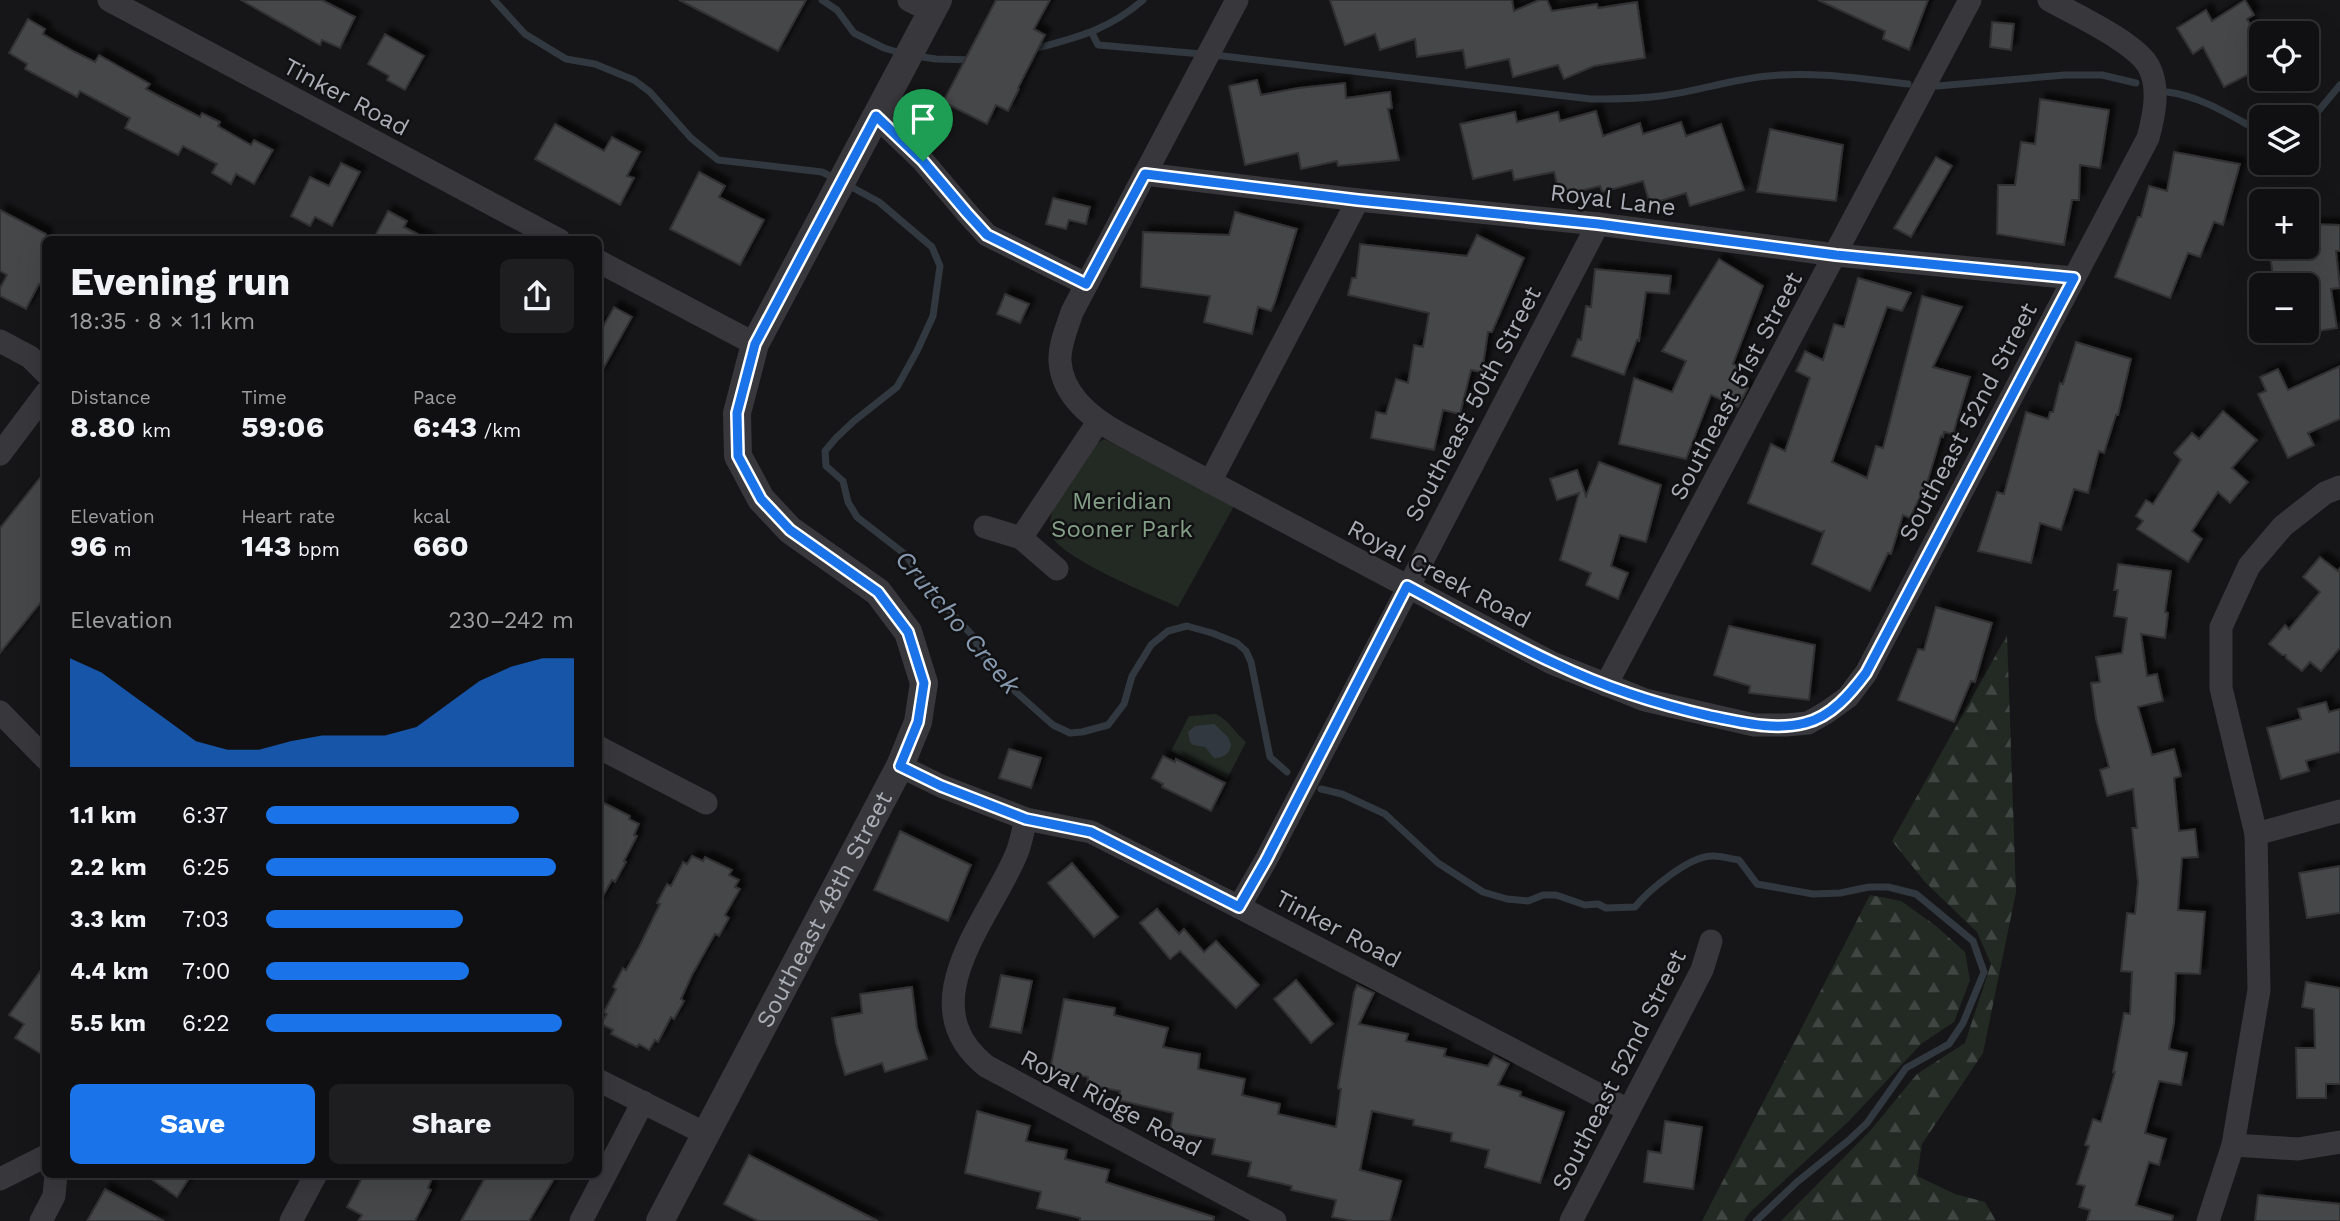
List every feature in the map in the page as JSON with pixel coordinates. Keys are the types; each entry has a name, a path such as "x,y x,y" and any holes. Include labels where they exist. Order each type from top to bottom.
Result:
{"street":[{"name":"Tinker Road","path":"108,0 551,236"},
{"path":"876,116 923,161 987,235 1086,284 1237,0"},
{"name":"Southeast 51st Street","path":"1606,685 1970,0"},
{"name":"Southeast 52nd Street","path":"1827,712 1848,697 1866,673 2148,138 2152,122 2154,85 2149,65 2133,49 2110,34 2049,0"},
{"name":"Southeast 48th Street","path":"660,1221 900,766 918,722 924,683 908,632 878,592 790,530 761,499 738,456 737,413 755,344 876,116 926,4"},
{"name":"Royal Lane","path":"1145,174 1358,200 1598,224 1836,255 2074,278"},
{"path":"1210,481 1358,200"},
{"name":"Southeast 50th Street","path":"1239,907 1598,224"},
{"path":"602,263 755,344"},
{"name":"Royal Creek Road","path":"1086,284 1072,313 1060,361 1072,394 1098,422 1552,663 1606,685 1646,700 1754,725 1786,726 1808,723 1827,712"},
{"path":"0,341 30,357 42,369"},
{"path":"0,454 42,398"},
{"path":"1021,538 1098,422"},
{"path":"2208,1221 2233,1144 2259,990 2256,834 2221,688 2221,626 2249,566 2283,526 2325,493 2340,487"},
{"path":"985,527 1021,538 1057,569"},
{"path":"0,712 42,755"},
{"path":"602,749 706,803"},
{"name":"Tinker Road","path":"900,766 941,786 1026,819 1091,832 1628,1110"},
{"path":"2256,834 2340,811"},
{"name":"Royal Ridge Road","path":"1026,819 1017,853 960,964 954,985 952,1006 957,1028 965,1045 986,1066 1275,1221"},
{"name":"Southeast 52nd Street","path":"1571,1221 1702,970 1711,942"},
{"path":"602,1082 706,1134"},
{"path":"580,1221 643,1102"},
{"path":"2233,1144 2298,1149 2340,1142"},
{"path":"0,1179 42,1158"},
{"path":"41,1221 54,1196 56,1178"},
{"path":"291,1221 314,1178"}],"green space":[{"name":"Meridian Sooner Park","path":"1104,439 1234,506 1178,607 1091,566 1074,556 1052,537 1050,522 1056,501 1075,471 1096,444"},
{"path":"2007,635 2016,892 1983,1053 1922,1144 1917,1176 1955,1194 1985,1202 1996,1221 1781,1221 1870,1131 1917,1074 1965,1043 1991,964 1977,932 1925,882 1892,841"},
{"path":"1216,714 1246,742 1227,779 1171,751 1189,716"},
{"path":"1870,895 1901,901 1936,926 1965,952 1970,980 1954,1022 1921,1044 1849,1121 1749,1213 1744,1221 1702,1221"}],"shaded area":[{"path":"1214,724 1228,737 1231,744 1226,755 1214,758 1205,747 1190,742 1188,732 1195,726"}],"building":[{"path":"241,0 322,0 355,17 340,48 322,40 320,45"},
{"path":"679,0 806,0 778,51"},
{"path":"996,0 1050,0 1034,29 1045,35 1008,111 996,105 987,124 943,102"},
{"path":"1330,0 1512,0 1514,11 1539,0 1547,0 1552,11 1597,4 1598,8 1637,2 1645,58 1594,66 1564,79 1558,65 1513,77 1509,59 1466,68 1463,50 1417,57 1415,39 1380,50 1375,34 1345,45"},
{"path":"1818,0 1928,0 1909,50 1883,39 1885,31"},
{"path":"2245,0 2254,15 2247,19 2249,74 2224,87 2203,47 2193,54 2177,28 2206,10 2212,21"},
{"path":"28,19 45,29 43,34 75,52 95,62 99,55 150,84 146,89 200,117 202,113 220,122 218,126 251,145 254,140 273,150 254,184 236,174 231,184 212,173 217,164 183,146 178,155 125,128 130,118 80,91 77,97 25,69 27,64 9,53"},
{"path":"1992,22 2014,24 2011,50 1990,47"},
{"path":"385,34 424,56 405,90 387,80 389,76 368,64"},
{"path":"1257,80 1261,95 1345,83 1346,98 1390,92 1392,108 1388,109 1399,160 1338,166 1337,161 1301,169 1298,153 1245,165 1229,86"},
{"path":"2040,99 2109,110 2100,168 2080,165 2079,200 2072,200 2064,245 1997,234 1998,185 2015,185 2021,142 2035,144"},
{"path":"1596,111 1603,136 1640,123 1643,134 1681,122 1686,136 1721,124 1744,190 1690,206 1686,193 1650,204 1643,181 1602,192 1600,186 1560,196 1554,172 1514,180 1512,170 1473,179 1460,124 1515,112 1517,122 1558,112 1560,121"},
{"path":"555,124 604,151 612,137 640,152 627,176 634,178 620,205 535,159"},
{"path":"1770,129 1843,145 1836,201 1757,192"},
{"path":"2174,152 2240,164 2223,225 2214,222 2200,257 2188,253 2170,298 2115,277 2138,217 2141,217 2149,186 2167,191"},
{"path":"1936,157 1952,166 1911,237 1894,228"},
{"path":"341,163 360,172 332,226 315,217 310,226 291,216 310,177 329,186"},
{"path":"699,172 725,186 719,197 764,220 740,265 670,229"},
{"path":"1053,198 1090,207 1086,224 1069,220 1066,229 1046,224"},
{"path":"0,210 46,234 42,236 42,286 39,284 26,309 0,296 0,288 7,275 0,271"},
{"path":"388,211 407,221 404,227 421,236 375,236"},
{"path":"1235,212 1297,229 1275,302 1271,311 1258,307 1252,334 1204,322 1210,296 1141,287 1143,232 1229,235"},
{"path":"2319,224 2340,225 2340,251 2336,251 2340,288 2331,289 2337,328 2319,331 2319,273 2272,273 2271,259 2319,259"},
{"path":"1477,235 1524,258 1492,332 1488,332 1482,372 1471,370 1460,414 1443,410 1434,450 1371,438 1376,412 1386,414 1396,379 1408,383 1414,345 1423,347 1429,313 1348,295 1352,278 1356,278 1360,244 1467,256"},
{"path":"1719,259 1763,286 1733,364 1737,366 1731,380 1748,388 1738,407 1711,395 1686,459 1619,444 1634,378 1672,392 1686,361 1662,351"},
{"path":"1595,269 1671,276 1669,294 1646,292 1639,341 1637,340 1624,375 1572,356 1578,339 1581,340 1586,306 1591,307"},
{"path":"1858,278 1911,293 1902,311 1887,307 1832,462 1867,478 1876,446 1883,448 1922,296 1962,307 1933,367 1970,377 1953,434 1944,432 1943,437 1941,436 1928,480 1910,518 1903,515 1891,554 1888,553 1870,591 1812,564 1824,531 1748,503 1771,444 1785,451 1810,378 1796,371 1805,351 1823,360 1834,324 1844,327"},
{"path":"1005,294 1029,304 1020,323 997,314"},
{"path":"614,307 632,317 602,371 602,324 604,325"},
{"path":"2076,342 2131,359 2118,415 2104,453 2099,451 2088,493 2074,489 2061,530 2040,523 2031,563 1978,551 1997,492 2004,494 2026,412 2048,419 2050,412 2053,412 2060,383 2063,384"},
{"path":"2340,366 2340,419 2308,433 2314,445 2288,458 2258,394 2266,391 2260,377 2278,369 2288,390"},
{"path":"2223,411 2257,440 2232,468 2248,482 2230,503 2218,492 2192,531 2202,539 2188,562 2137,529 2143,521 2136,516 2146,500 2153,504 2181,460 2174,453 2192,433 2199,439"},
{"path":"1599,462 1661,485 1646,542 1620,535 1611,566 1628,573 1618,599 1586,585 1591,573 1560,560 1579,493 1557,500 1550,479 1577,470 1586,496"},
{"path":"42,475 42,601 0,653 0,528"},
{"path":"2320,557 2338,571 2340,568 2340,648 2321,671 2310,662 2302,671 2286,658 2286,655 2282,655 2269,644 2285,625 2289,629 2320,592 2303,577"},
{"path":"2118,564 2171,571 2165,612 2168,613 2165,638 2141,634 2147,676 2157,674 2163,701 2138,707 2152,755 2174,749 2181,776 2174,778 2179,831 2195,829 2198,857 2182,858 2178,910 2205,912 2200,974 2176,973 2174,1023 2169,1049 2187,1053 2181,1085 2159,1081 2145,1133 2166,1139 2159,1165 2149,1162 2136,1205 2173,1216 2172,1221 2087,1221 2090,1210 2079,1207 2085,1186 2077,1184 2089,1146 2085,1145 2093,1119 2101,1122 2115,1072 2124,1013 2130,1014 2132,972 2121,971 2127,913 2135,914 2138,882 2132,828 2137,828 2133,789 2107,796 2100,770 2109,767 2096,719 2091,683 2100,682 2096,657 2122,653 2127,618 2114,616"},
{"path":"1936,607 1992,623 1975,682 1971,681 1954,722 1898,700 1918,649 1924,650"},
{"path":"1729,626 1815,645 1809,700 1749,693 1750,686 1714,675"},
{"path":"2326,702 2329,712 2340,709 2340,752 2306,761 2309,771 2281,779 2267,728 2301,719 2298,709"},
{"path":"1009,749 1041,758 1031,788 999,778"},
{"path":"1163,756 1175,762 1176,759 1225,783 1211,811 1162,787 1163,784 1152,778"},
{"path":"604,803 630,816 629,819 639,824 634,835 637,836 624,861 626,862 602,898"},
{"path":"900,831 971,865 948,921 874,890"},
{"path":"692,856 703,861 705,857 732,870 729,875 739,880 735,887 740,889 725,915 729,918 719,936 715,934 692,975 681,999 684,1001 674,1019 671,1017 658,1042 655,1040 649,1050 611,1034 613,1030 602,1024 607,1014 604,1012 616,989 613,987 639,947 667,884 671,886 683,862 687,864"},
{"path":"1072,863 1118,917 1094,937 1048,883"},
{"path":"2340,866 2340,913 2307,918 2299,873"},
{"path":"1157,909 1179,934 1184,929 1204,952 1216,941 1259,985 1236,1008 1180,951 1170,959 1140,923"},
{"path":"42,969 42,1055 15,1038 24,1024 9,1015"},
{"path":"1001,975 1032,981 1021,1033 990,1027"},
{"path":"1296,980 1333,1024 1311,1043 1274,999"},
{"path":"2306,982 2340,988 2340,1084 2326,1084 2326,1098 2297,1098 2296,1048 2315,1048 2314,1009 2302,1007"},
{"path":"1357,985 1374,993 1359,1024 1408,1034 1406,1041 1446,1049 1444,1056 1488,1066 1494,1056 1509,1064 1498,1085 1521,1092 1520,1096 1564,1112 1540,1183 1485,1167 1489,1150 1451,1141 1452,1133 1413,1125 1414,1120 1372,1111 1360,1170 1401,1181 1390,1221 1353,1221 1332,1217 1336,1200 1291,1190 1292,1186 1248,1176 1251,1162 1212,1154 1215,1139 1170,1131 1173,1113 1118,1100 1120,1091 1087,1085 1088,1077 1050,1070 1064,999 1115,1008 1114,1015 1168,1028 1163,1047 1200,1054 1198,1069 1245,1079 1242,1095 1280,1104 1278,1114 1336,1127 1341,1089 1338,1088"},
{"path":"912,987 917,1028 927,1059 885,1072 882,1063 845,1075 832,1018 862,1013 860,994"},
{"path":"977,1111 1030,1126 1026,1141 1067,1150 1065,1159 1109,1170 1106,1182 1214,1217 1213,1221 1080,1221 1080,1218 1037,1208 1041,1192 965,1173"},
{"path":"1665,1121 1702,1127 1693,1189 1644,1182 1648,1151 1661,1153"},
{"path":"749,1155 878,1221 758,1221 724,1204"},
{"path":"150,1178 189,1178 177,1197"},
{"path":"362,1178 432,1178 428,1188 431,1190 415,1221 358,1221 362,1215 347,1207"},
{"path":"485,1178 555,1178 529,1221 461,1221"},
{"path":"105,1189 164,1221 87,1221"},
{"path":"2258,1195 2340,1204 2340,1221 2255,1221"}],"waterway":[{"name":"Crutcho Creek","path":"494,0 525,34 566,59 595,64 634,80 650,92 691,138 718,160 822,172 836,179"},
{"path":"822,0 837,10 854,33 884,48 904,54"},
{"path":"1030,50 1103,26 1130,11 1143,0"},
{"path":"1092,33 1098,45 1202,54"},
{"path":"1214,55 1591,99 1658,96 1768,76 1803,74 1908,84"},
{"path":"916,56 974,60"},
{"path":"1937,86 2065,75 2102,75 2136,83"},
{"path":"2319,110 2340,85"},
{"path":"2167,92 2204,102 2249,125"},
{"name":"Crutcho Creek","path":"846,184 879,202 932,247 940,266 933,316 897,387 854,421 825,451 826,466 843,481 848,502 857,517 906,555 926,586 972,635 985,659 1017,693 1053,725 1070,733 1108,725 1124,704 1132,676 1151,645 1168,631 1187,626 1237,643 1246,651 1251,662 1270,757 1287,772"},
{"name":"Crutcho Creek","path":"1321,789 1342,794 1385,814 1438,863 1483,892 1507,899 1528,901 1543,895 1556,895 1585,905 1598,904 1606,908 1635,907 1681,868 1702,858 1718,856 1739,860 1757,884 1813,894 1840,893 1869,887 1888,887 1916,894 1973,941 1984,972 1963,1023 1949,1044 1906,1068 1867,1123 1797,1182 1756,1221"}],"route":[{"path":"876,116 923,161 987,235 1086,284 1145,174 1358,200 1598,224 1836,255 2074,278 1866,673 1848,697 1808,723 1786,726 1754,725 1684,710 1646,700 1552,663 1407,586 1266,860 1239,907 1091,832 1026,819 941,786 900,766 918,722 924,683 908,632 878,592 790,530 761,499 738,456 737,413 755,344 876,116"}]}
